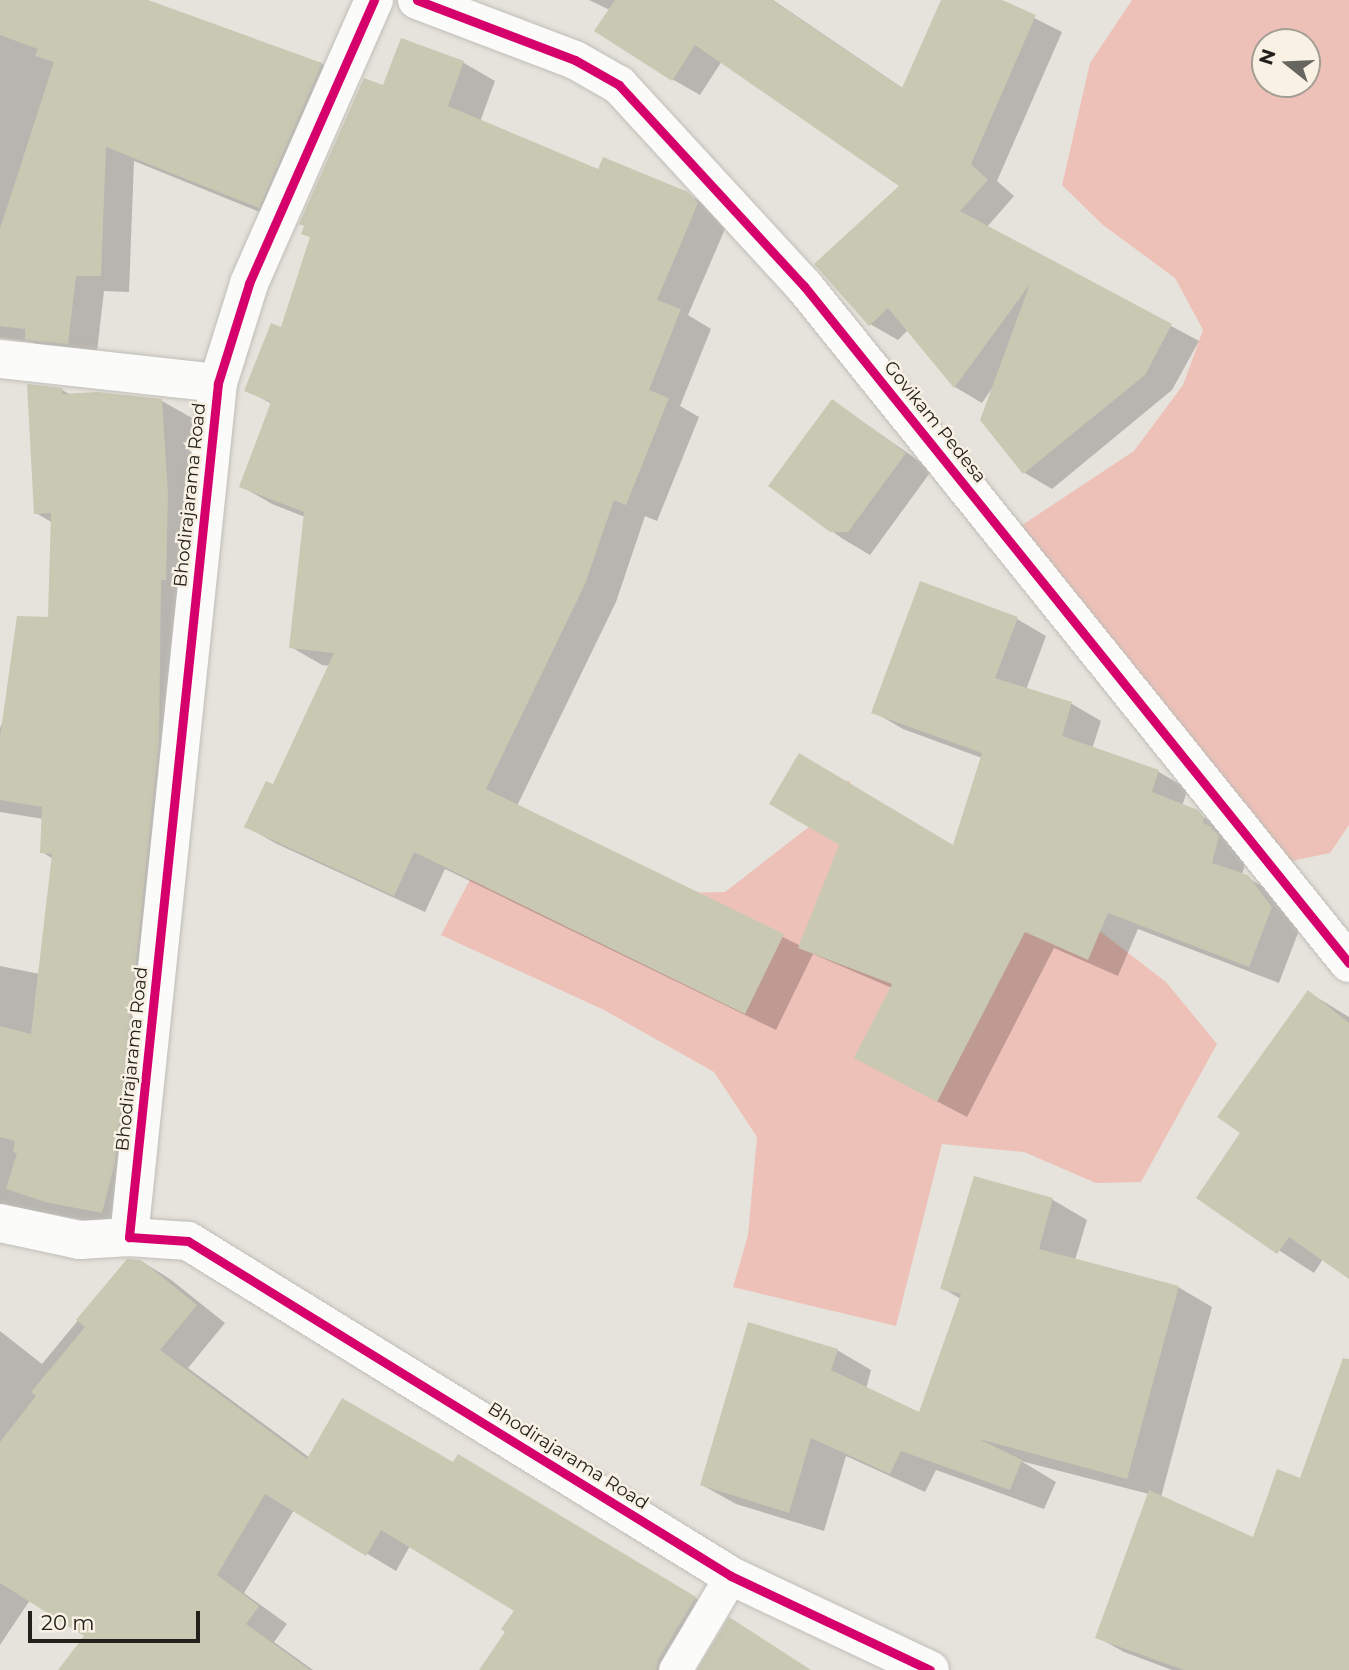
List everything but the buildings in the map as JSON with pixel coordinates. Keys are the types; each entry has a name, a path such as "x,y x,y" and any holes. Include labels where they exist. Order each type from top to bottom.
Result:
{"street":[{"name":"Bhodirajarama Road","path":"374,0 249,284 218,383 129,1237 188,1241 731,1576 930,1670"},
{"name":"Govikam Pedesa","path":"417,0 575,60 619,85 804,286 1349,962"},
{"path":"0,359 218,383"},
{"path":"0,1223 80,1241 129,1237"}],"lane":[{"path":"675,1670 731,1576"}],"shaded area":[{"path":"1132,0 1349,0 1349,825 1330,853 1272,865 1007,535 1134,451 1183,385 1203,330 1175,278 1103,225 1062,185 1090,63"},
{"path":"848,780 897,842 1038,888 1101,932 1166,982 1217,1044 1141,1182 1096,1183 1024,1152 942,1144 896,1326 733,1287 748,1235 757,1137 714,1072 604,1010 441,935 498,826 592,895 725,892 810,826"}],"cycle path":[{"path":"374,0 249,284 218,383 129,1237 188,1241 731,1576 930,1670"},
{"path":"417,0 575,60 619,85 804,286 1349,963"}]}
